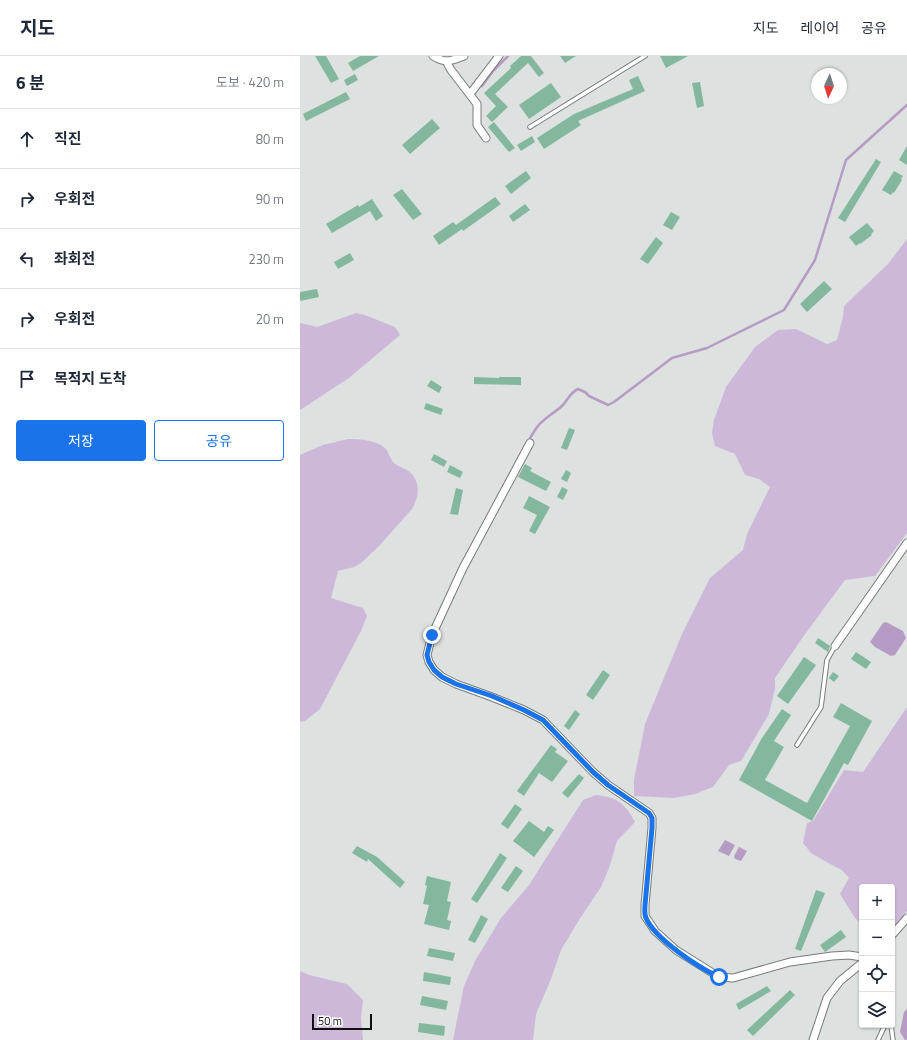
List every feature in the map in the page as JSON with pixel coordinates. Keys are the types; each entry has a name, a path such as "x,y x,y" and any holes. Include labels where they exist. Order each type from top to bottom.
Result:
{"street":[{"path":"432,56 442,61 450,61 464,56"},
{"path":"470,94 499,56"},
{"path":"446,61 451,70 477,104 477,125 486,138"},
{"path":"530,443 463,568 432,635 427,655 434,670 442,677 456,684 492,696 543,720 593,772 608,785 649,813 652,818 652,828 645,916 655,931 676,950 712,974 719,977 733,978 790,962 849,955 859,957"},
{"path":"835,646 907,543"},
{"path":"895,932 907,918"},
{"path":"812,1040 827,998 840,981 859,965"}],"lane":[{"path":"530,127 645,56"},
{"path":"797,745 821,707 827,660 835,646"},
{"path":"878,1040 884,1028"},
{"path":"891,1028 893,1040"}],"shaded area":[{"path":"907,239 907,533 875,576 845,580 803,637 775,678 775,688 769,714 741,761 729,765 713,787 695,794 674,798 634,796 634,780 645,724 682,634 710,578 743,550 747,534 770,487 759,479 745,475 735,454 715,446 712,433 714,420 726,387 755,347 778,330 796,329 827,344 837,340 843,317 844,306 888,264"},
{"path":"356,313 395,327 400,335 349,378 300,410 300,323 317,327"},
{"path":"348,439 368,441 383,446 391,460 397,466 410,472 414,476 418,490 412,509 379,546 361,563 354,567 338,571 331,598 363,608 367,616 361,631 320,709 305,721 300,722 300,455 323,445"},
{"path":"886,622 903,631 906,638 895,655 891,656 875,647 870,642 883,623"},
{"path":"907,707 907,911 895,925 895,884 859,884 859,922 840,894 849,878 842,870 811,853 803,843 807,823 813,821 844,770 863,772"},
{"path":"596,795 604,796 620,802 628,810 635,822 617,841 609,868 601,887 561,950 551,979 536,1014 533,1040 453,1040 464,986 475,961 501,918 529,885 583,800"},
{"path":"725,840 735,845 729,856 718,851"},
{"path":"739,847 747,851 741,861 735,859 734,856"},
{"path":"300,971 309,975 347,984 363,1000 361,1018 363,1040 300,1040"},
{"path":"907,1009 907,1040 905,1040 900,1032 904,1012"}],"building":[{"path":"315,56 326,56 339,79 331,83"},
{"path":"360,56 379,56 353,71 348,63"},
{"path":"521,56 531,56 544,73 539,77 528,63 495,94 508,107 492,122 486,116 496,106 484,93 511,68 510,66"},
{"path":"560,56 576,56 565,63"},
{"path":"660,56 688,56 666,68"},
{"path":"355,74 358,80 347,86 344,80"},
{"path":"638,76 645,91 578,121 581,125 544,149 537,138 574,114 633,89 629,80"},
{"path":"700,82 704,106 697,108 692,83"},
{"path":"551,83 561,97 529,119 519,105"},
{"path":"346,92 350,99 306,121 303,114"},
{"path":"432,119 440,128 410,154 402,145"},
{"path":"494,122 515,148 509,152 488,127"},
{"path":"532,136 535,142 521,151 517,145"},
{"path":"907,146 907,165 899,160"},
{"path":"876,159 881,162 845,222 838,218"},
{"path":"526,171 531,178 511,194 505,186"},
{"path":"894,171 903,176 894,193 893,192 891,195 882,190"},
{"path":"402,189 422,214 413,220 393,195"},
{"path":"495,197 501,204 463,231 462,229 439,245 433,236 453,222 456,225"},
{"path":"372,199 383,216 376,221 370,211 332,233 326,224 358,205 359,207"},
{"path":"525,204 530,210 513,222 509,216"},
{"path":"671,212 680,217 672,230 663,225"},
{"path":"867,223 874,231 871,234 872,235 856,246 849,237"},
{"path":"656,237 663,243 648,264 640,259"},
{"path":"350,253 354,260 338,269 334,262"},
{"path":"824,281 832,289 807,312 800,304"},
{"path":"317,289 319,297 300,301 300,292"},
{"path":"474,377 521,377 521,385 474,384"},
{"path":"431,380 442,387 439,393 427,386"},
{"path":"426,403 443,409 441,415 424,409"},
{"path":"569,428 575,430 567,450 561,448"},
{"path":"434,454 447,461 444,467 431,460"},
{"path":"525,464 532,468 530,471 551,482 546,491 518,477"},
{"path":"450,465 463,472 460,478 447,472"},
{"path":"566,470 571,473 567,482 561,479"},
{"path":"562,487 568,490 563,500 557,497"},
{"path":"456,488 463,490 458,515 450,514"},
{"path":"529,496 550,507 535,534 529,531 537,515 523,508"},
{"path":"818,638 830,646 828,652 815,643"},
{"path":"856,652 871,662 866,669 851,659"},
{"path":"804,657 816,665 788,704 777,696"},
{"path":"603,670 610,675 593,700 586,695"},
{"path":"833,672 839,676 834,682 829,678"},
{"path":"841,703 872,721 848,765 844,763 812,821 739,780 762,738 782,709 791,715 774,741 784,747 765,780 807,803 850,726 833,717"},
{"path":"575,710 580,714 569,730 564,726"},
{"path":"551,745 557,749 555,752 568,761 552,782 539,773 524,796 517,791"},
{"path":"579,774 584,778 568,798 562,793"},
{"path":"515,804 522,809 508,829 501,824"},
{"path":"529,821 544,832 548,826 554,830 534,857 513,841"},
{"path":"357,846 377,857 405,882 400,888 368,859 367,862 352,853"},
{"path":"500,853 507,858 477,903 471,899"},
{"path":"516,866 523,871 508,892 501,888"},
{"path":"427,876 451,882 447,901 451,902 447,920 451,921 449,930 424,924 429,905 423,904 427,886 425,885"},
{"path":"816,890 825,893 801,951 795,949"},
{"path":"481,915 488,919 475,943 468,940"},
{"path":"841,930 846,937 825,952 820,945"},
{"path":"429,948 455,953 453,961 427,956"},
{"path":"424,972 451,977 450,985 423,981"},
{"path":"767,986 771,991 739,1010 736,1004"},
{"path":"790,990 795,995 753,1036 747,1030"},
{"path":"422,996 448,1001 446,1010 420,1005"},
{"path":"419,1023 445,1026 444,1036 418,1032"}],"waterway":[{"path":"482,86 493,71 508,56"},
{"path":"528,442 538,425 561,407 576,390 578,389 585,392 589,396 608,405 672,358 707,348 784,310 815,260 846,160 907,105"}],"route":[{"path":"432,635 427,655 434,670 442,677 456,684 492,696 543,720 593,772 608,785 649,813 652,818 652,828 648,861 645,916 655,931 676,950 719,977"}]}
